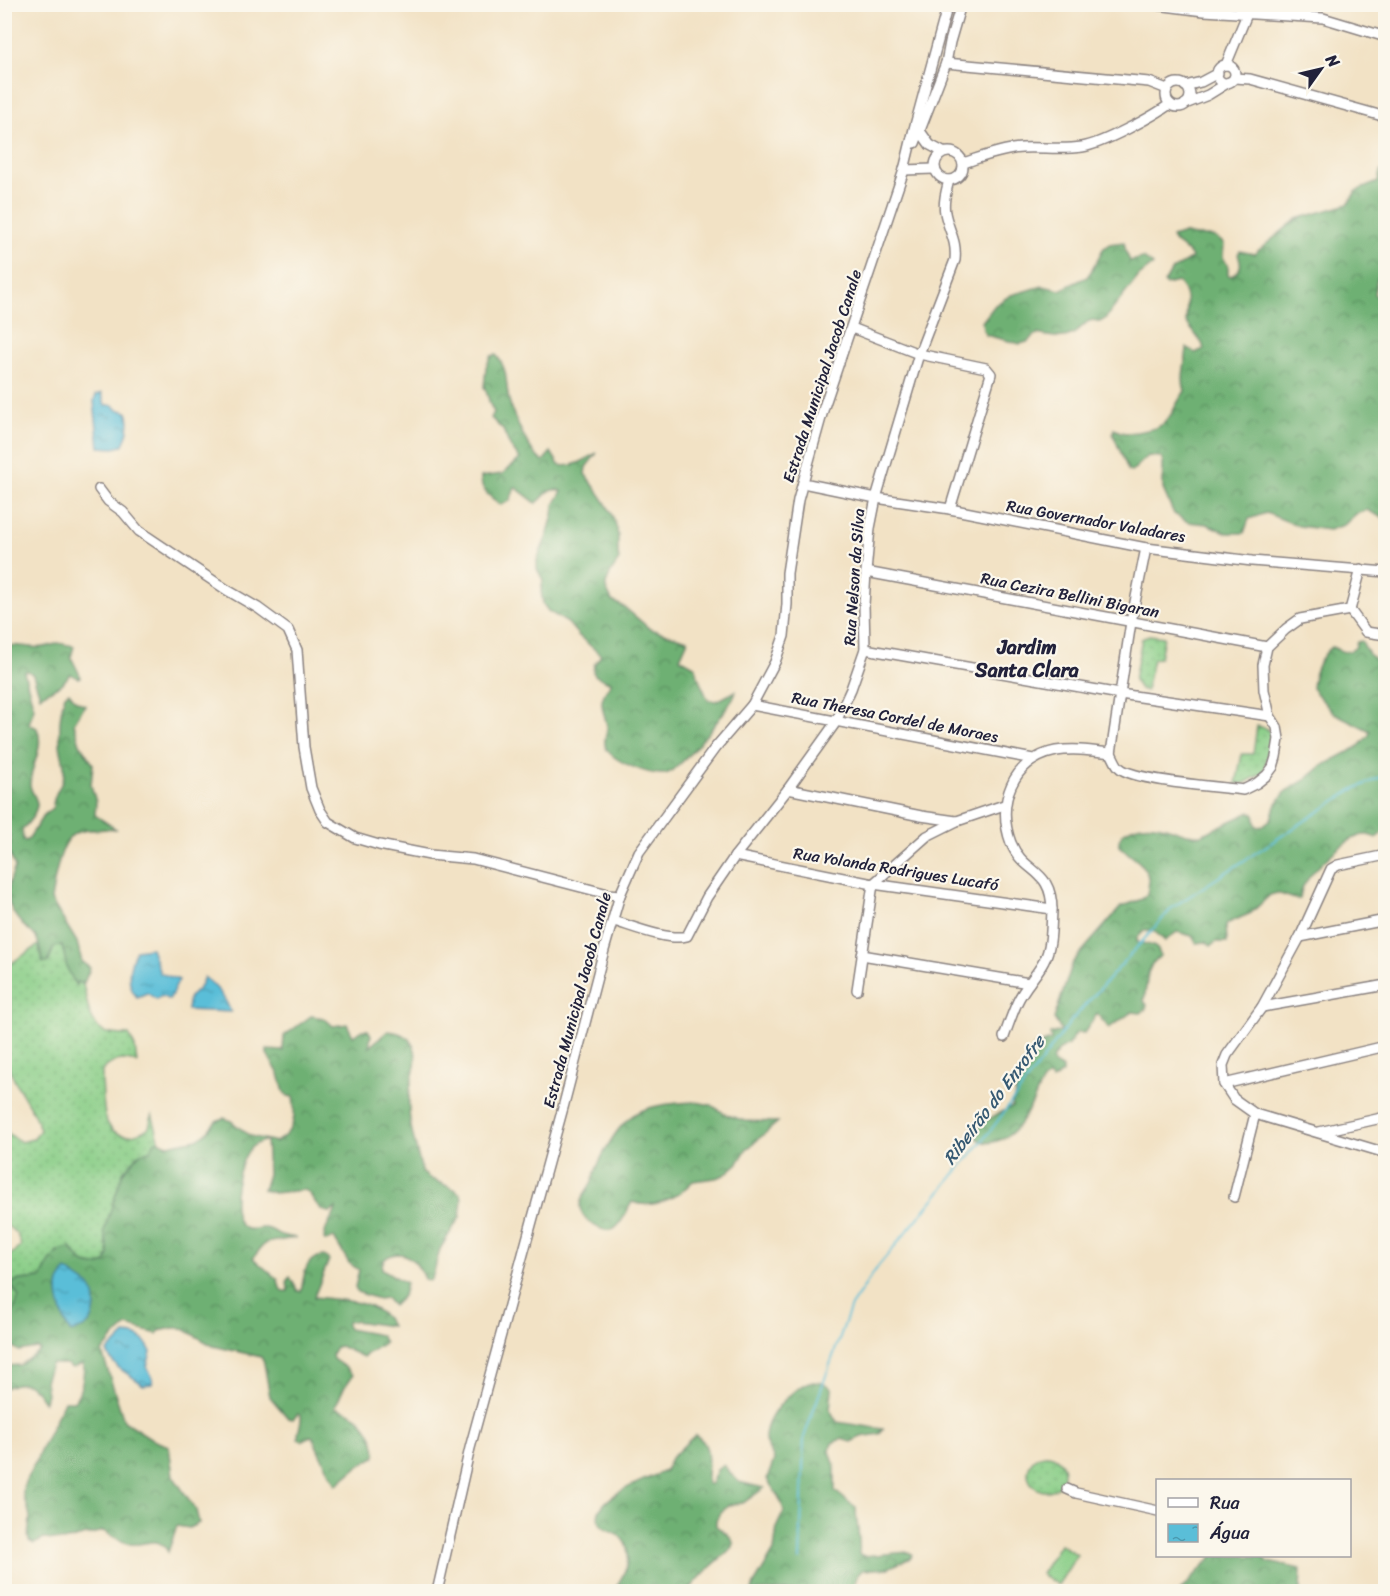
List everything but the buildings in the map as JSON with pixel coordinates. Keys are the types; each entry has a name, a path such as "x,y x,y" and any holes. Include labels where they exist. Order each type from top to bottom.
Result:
{"street":[{"name":"Estrada Municipal Jacob Canale","path":"437,1592 470,1449 620,896 639,852 715,748 752,705 775,662 784,636 787,604 786,573 798,500 824,407 904,170 948,4"},
{"path":"934,169 904,170 946,63 961,4"},
{"path":"1149,4 1248,9 1323,18 1386,38"},
{"path":"1226,65 1234,70 1232,80 1208,95 1178,107 1170,104 1166,97 1167,89 1173,84 1185,86 1201,82 1218,73 1221,67 1226,65 1248,9"},
{"path":"946,63 1149,82 1167,89"},
{"path":"1218,73 1222,82 1250,79 1386,117"},
{"path":"1185,86 1189,93 1185,104"},
{"path":"963,163 1000,151 1021,148 1085,147 1160,112 1170,104"},
{"path":"920,131 930,145 944,152 958,154 963,163 962,173 954,179 940,177 934,169 936,159 944,152"},
{"name":"Rua Nelson da Silva","path":"614,921 668,936 681,938 687,936 707,897 735,855 788,789 836,722 865,649 866,573 870,528 876,498 919,354 955,260 956,246 945,213 944,196 949,180"},
{"path":"852,328 919,354 986,368 991,374 950,509"},
{"name":"Rua Governador Valadares","path":"803,483 876,498 950,509 1146,548 1252,561 1386,572"},
{"path":"99,489 139,531 288,630 297,650 304,747 311,788 328,822 355,838 379,845 430,855 473,859 620,896"},
{"path":"1146,548 1131,622 1111,753 1119,768 1126,772 1145,777 1243,790 1257,783 1273,767 1279,739 1277,727 1270,716 1264,690 1263,665 1268,648 1286,629 1300,619 1350,610"},
{"path":"1350,610 1361,570"},
{"name":"Rua Cezira Bellini Bigaran","path":"866,573 1268,648"},
{"path":"1350,610 1366,632 1386,635"},
{"path":"865,649 1120,694 1270,716"},
{"name":"Rua Theresa Cordel de Moraes","path":"752,705 1033,759"},
{"path":"1004,1037 1017,1002 1045,959 1050,937 1052,909 1050,891 1046,881 1026,864 1011,844 1004,805 1008,791 1033,759 1074,749 1111,753"},
{"path":"788,789 957,822"},
{"path":"857,990 873,884 927,836 1004,805"},
{"path":"921,816 921,825 927,836"},
{"name":"Rua Yolanda Rodrigues Lucafó","path":"735,855 873,884 1052,909"},
{"path":"1386,855 1338,865 1331,869 1300,937 1262,1007 1227,1055 1223,1065 1224,1084 1234,1099 1255,1114 1386,1153"},
{"path":"1300,937 1386,920"},
{"path":"862,955 1029,983"},
{"path":"1262,1007 1386,985"},
{"path":"1224,1084 1386,1046"},
{"path":"1234,1197 1255,1114"},
{"path":"1317,1133 1386,1117"},
{"path":"1067,1489 1156,1511"}],"green space":[{"path":"1385,168 1386,246 1383,248 1385,270 1377,279 1374,294 1385,303 1385,519 1367,510 1356,514 1344,525 1329,530 1299,526 1266,513 1249,519 1244,533 1227,533 1207,524 1188,522 1174,514 1163,489 1161,457 1148,456 1131,472 1128,470 1113,434 1114,429 1125,433 1137,432 1163,424 1185,391 1183,375 1187,348 1195,353 1204,349 1186,322 1186,300 1181,285 1177,282 1166,285 1164,283 1171,271 1192,258 1172,237 1184,233 1214,237 1219,240 1224,244 1223,257 1228,266 1228,275 1231,276 1240,266 1238,254 1240,251 1254,254 1297,219 1348,204 1356,191 1378,182 1380,172"},
{"path":"1124,242 1130,261 1143,258 1153,265 1139,276 1105,319 1100,322 1095,320 1088,322 1075,333 1067,336 1054,337 1037,334 1027,342 1020,344 986,335 982,322 995,305 1011,295 1043,286 1060,290 1087,277 1103,249 1109,244"},
{"path":"496,355 505,371 509,400 514,415 538,458 543,461 551,452 559,465 569,465 597,453 586,467 585,474 606,503 617,527 619,560 606,584 612,601 624,607 650,629 688,640 680,658 696,667 708,700 717,701 736,691 726,709 706,735 684,760 668,773 653,773 634,768 617,759 606,748 607,726 602,700 611,683 596,676 593,672 594,665 601,655 568,623 548,611 543,604 541,591 543,580 537,569 537,560 547,536 554,505 562,491 549,491 536,503 515,487 510,501 501,505 482,486 481,477 502,474 520,459 510,446 503,430 491,418 494,412 484,387 486,367 491,356"},
{"path":"1149,635 1164,637 1160,658 1153,659 1146,691 1140,689 1134,680 1142,638"},
{"path":"1362,641 1370,656 1385,663 1385,831 1376,838 1368,835 1359,836 1341,846 1308,879 1302,888 1300,899 1277,893 1270,895 1251,913 1226,924 1227,942 1216,942 1211,946 1206,942 1196,943 1192,936 1177,932 1165,941 1153,930 1145,930 1138,937 1137,942 1155,947 1160,956 1152,964 1148,973 1144,1001 1147,1005 1146,1009 1141,1013 1132,1012 1109,1028 1097,1014 1084,1033 1077,1032 1068,1045 1058,1051 1052,1059 1054,1064 1063,1069 1063,1073 1052,1080 1049,1076 1043,1081 1015,1130 1010,1135 994,1142 978,1139 976,1130 980,1126 1012,1107 1016,1089 1034,1046 1051,1040 1050,1034 1062,1031 1054,1019 1073,962 1121,907 1142,899 1147,894 1149,882 1147,873 1140,863 1119,846 1121,835 1131,828 1149,825 1201,835 1250,812 1254,814 1256,826 1261,827 1271,819 1275,806 1286,791 1305,780 1322,766 1358,747 1369,735 1370,731 1332,712 1312,688 1318,665 1332,647 1346,652 1355,648 1357,642"},
{"path":"58,643 74,646 71,657 81,677 70,674 62,684 40,696 33,675 28,671 24,672 34,708 29,724 37,728 39,749 30,784 37,806 33,816 22,830 23,840 26,841 29,838 43,816 53,807 53,801 64,777 60,746 60,719 65,695 69,692 76,701 85,705 74,723 80,744 93,764 91,785 96,802 95,815 116,829 89,830 74,834 64,846 58,864 51,900 77,942 82,962 90,968 84,983 76,982 76,986 67,968 62,945 54,947 47,963 43,963 37,939 15,916 8,897 9,883 15,867 9,852 10,836 5,832 5,646 36,648"},
{"path":"1257,726 1267,729 1272,735 1264,772 1245,783 1236,784 1242,754 1253,754"},
{"path":"38,945 49,961 54,947 58,945 63,948 76,982 83,984 89,1011 95,1023 104,1032 129,1035 135,1047 137,1063 127,1060 118,1061 102,1071 104,1109 109,1126 119,1134 131,1135 149,1127 152,1114 160,1142 150,1151 104,1231 109,1255 106,1263 94,1266 85,1264 71,1248 57,1252 41,1278 20,1280 12,1287 20,1296 13,1312 9,1311 7,1303 5,1305 5,1259 21,1246 17,1234 5,1224 4,1128 21,1142 33,1139 40,1130 11,1073 6,1056 11,1008 3,978 7,967"},
{"path":"311,1016 324,1018 333,1026 347,1024 353,1036 362,1030 368,1030 371,1035 369,1047 388,1031 410,1040 416,1057 409,1110 422,1172 429,1178 456,1190 462,1199 460,1217 440,1249 432,1279 429,1281 424,1279 416,1263 407,1256 397,1254 385,1260 382,1269 406,1283 403,1296 393,1306 386,1298 378,1299 357,1292 355,1287 359,1270 349,1263 334,1238 326,1241 324,1239 336,1208 331,1212 322,1210 305,1190 274,1193 263,1190 268,1174 266,1140 254,1145 248,1152 239,1172 235,1209 242,1226 249,1229 267,1228 281,1235 295,1238 265,1243 253,1258 278,1280 280,1288 288,1291 287,1280 290,1277 298,1291 301,1292 306,1268 312,1260 324,1256 329,1260 314,1297 346,1300 368,1306 377,1310 391,1326 347,1322 348,1329 380,1335 385,1342 363,1357 340,1346 336,1347 332,1354 333,1359 353,1375 335,1407 351,1413 362,1422 373,1439 375,1457 360,1465 336,1485 314,1438 311,1436 302,1441 298,1439 301,1416 298,1414 293,1419 288,1418 270,1397 261,1357 213,1346 182,1328 159,1331 157,1334 127,1326 102,1352 124,1421 155,1441 169,1446 173,1476 196,1510 199,1523 189,1528 177,1526 168,1552 160,1543 130,1544 103,1531 63,1541 44,1539 34,1544 28,1538 30,1518 23,1494 25,1483 64,1401 74,1401 79,1393 83,1364 72,1368 66,1364 51,1364 45,1381 47,1394 44,1402 28,1384 23,1383 5,1388 4,1366 20,1365 40,1350 37,1348 19,1351 5,1341 5,1305 7,1303 9,1311 13,1312 19,1297 12,1287 13,1282 41,1278 52,1258 65,1249 71,1248 86,1264 94,1266 106,1263 109,1254 104,1231 123,1172 140,1153 150,1151 155,1141 168,1145 197,1139 206,1133 216,1121 224,1118 250,1136 276,1142 282,1138 293,1123 293,1097 284,1092 279,1074 267,1050 283,1051 284,1036"},
{"path":"696,1102 711,1105 727,1115 745,1121 778,1122 746,1150 738,1163 724,1175 693,1181 673,1197 657,1203 632,1202 622,1221 614,1229 603,1229 587,1220 581,1211 581,1199 591,1184 599,1162 617,1131 641,1111 668,1104"},
{"path":"809,1382 822,1383 832,1389 830,1410 837,1422 883,1429 879,1434 861,1437 851,1442 841,1439 832,1443 830,1451 835,1467 835,1491 856,1508 859,1554 864,1556 908,1552 912,1554 911,1558 888,1568 863,1570 857,1575 855,1584 857,1591 752,1591 774,1551 777,1526 784,1511 781,1501 767,1479 774,1460 766,1444 766,1430 774,1413 787,1397"},
{"path":"695,1435 705,1444 707,1450 707,1484 711,1484 717,1470 723,1465 739,1482 764,1488 743,1503 729,1505 716,1520 716,1526 730,1537 733,1547 688,1591 613,1591 625,1570 627,1547 617,1534 600,1524 599,1513 604,1504 623,1490 665,1471 671,1458"},
{"path":"1046,1455 1059,1460 1064,1473 1059,1486 1046,1491 1033,1486 1028,1473 1033,1460"},
{"path":"1060,1544 1077,1555 1058,1585 1041,1574"},
{"path":"1212,1557 1262,1557 1268,1562 1301,1569 1300,1591 1180,1591"}],"water":[{"path":"102,393 105,405 113,405 116,409 127,412 128,429 122,446 99,447 94,401 96,395"},
{"path":"151,948 160,973 179,980 169,1000 162,996 156,999 147,993 137,997 131,987 130,968 136,950"},
{"path":"204,977 220,992 231,1012 187,1010 189,997 198,990"},
{"path":"66,1270 91,1287 95,1303 94,1314 89,1323 83,1328 70,1332 58,1294 59,1283"},
{"path":"125,1334 135,1335 149,1348 151,1352 147,1366 153,1379 152,1384 143,1385 118,1367 110,1358 107,1352"}],"waterway":[{"name":"Ribeirão do Enxofre","path":"800,1560 804,1437 851,1306 879,1265 988,1134 1071,1021 1173,907 1352,790 1386,775"}],"district":[{"name":"Jardim Santa Clara","path":"1027,658"}]}
